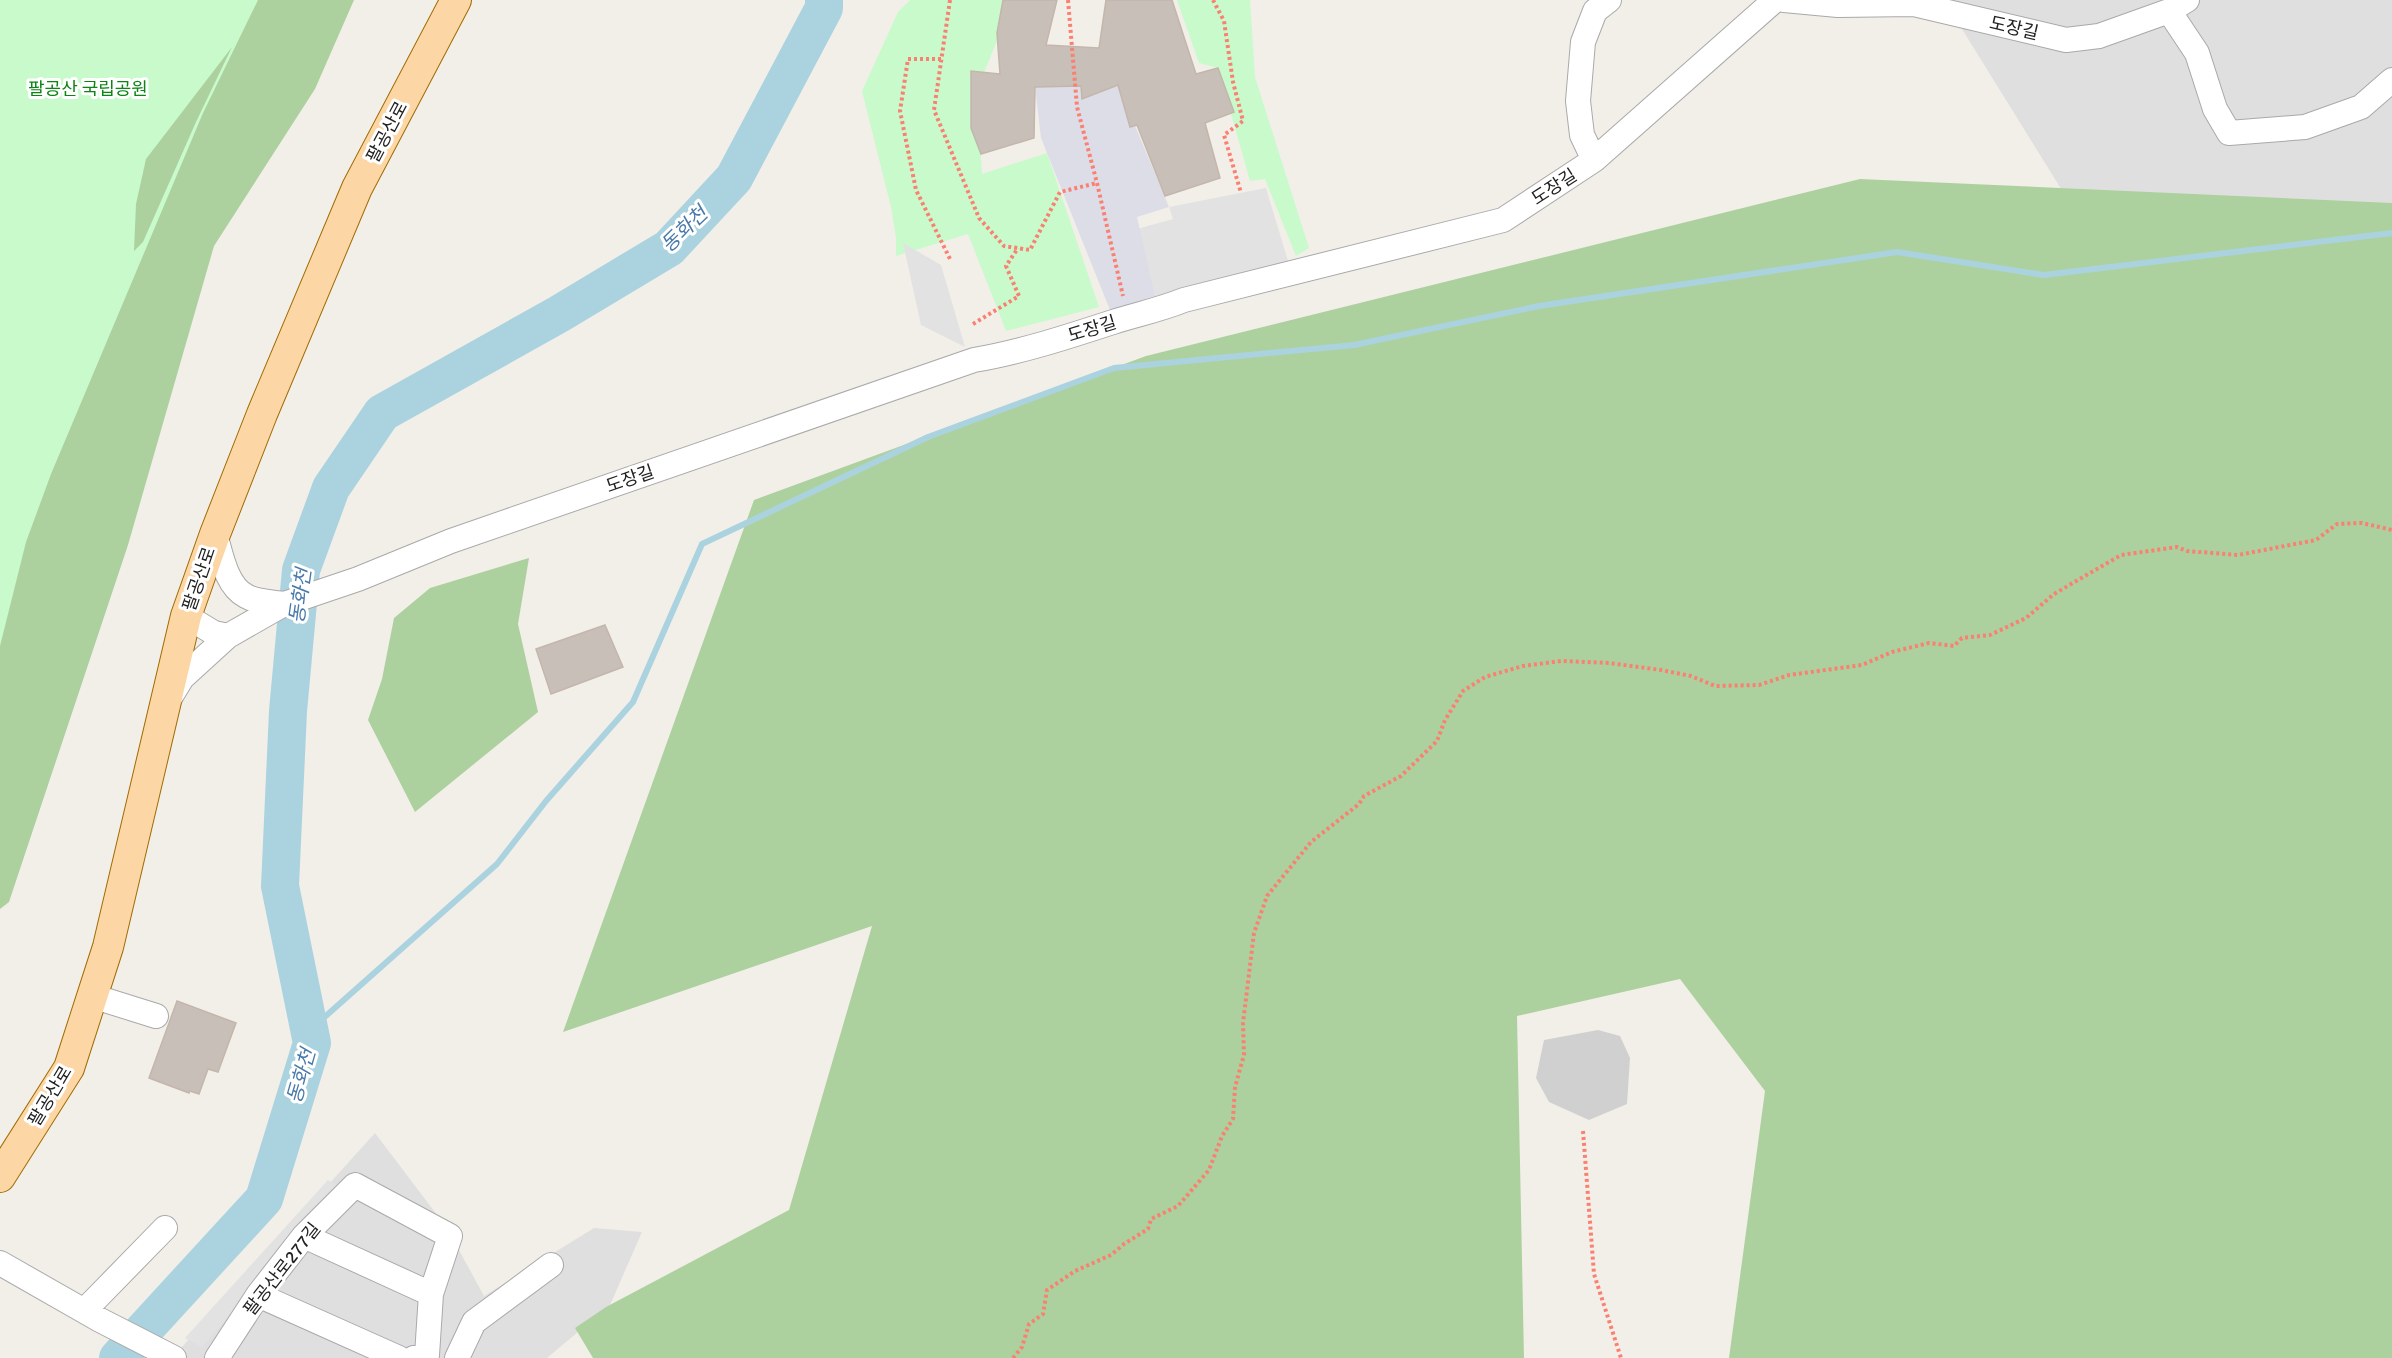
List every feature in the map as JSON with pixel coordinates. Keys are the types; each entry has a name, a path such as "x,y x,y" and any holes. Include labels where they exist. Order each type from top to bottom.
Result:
{"main road":[{"name":"팔공산로","path":"0,1177 69,1068 108,947 186,616 215,534 262,414 357,188 456,0"}],"street":[{"path":"1594,160 1582,135 1578,101 1583,42 1595,11 1609,0"},
{"name":"도장길","path":"163,708 182,678 236,630 284,604 358,579 451,541 974,360 1013,353 1127,318 1158,311 1184,300 1503,220 1594,160 1775,0"},
{"name":"도장길","path":"1784,0 1838,5 1914,4 2067,40 2099,36 2178,5 2216,110 2229,133 2305,127 2361,107 2392,80"},
{"path":"215,534 223,565 234,584 246,596 284,604"},
{"path":"186,616 214,633 236,630"},
{"path":"92,996 156,1016"},
{"name":"팔공산로277길","path":"217,1358 258,1295 304,1236 354,1185 450,1236 431,1294"},
{"path":"92,1316 165,1228"},
{"path":"304,1236 431,1294 427,1355 414,1358"},
{"path":"0,1263 92,1316 173,1358"},
{"path":"457,1358 474,1322 551,1265"},
{"path":"258,1295 399,1358"}],"path":[{"path":"950,0 934,111 979,218 1004,246 1030,250 1060,192 1097,183"},
{"path":"1068,0 1077,107 1097,183 1127,318"},
{"path":"1213,0 1224,21 1233,82 1243,121 1224,135 1241,193"},
{"path":"941,59 908,59 900,111 916,190 951,261"},
{"path":"973,324 1019,296 1006,266 1018,248"},
{"path":"1012,1358 1022,1347 1029,1324 1043,1314 1047,1290 1075,1270 1112,1254 1148,1229 1151,1219 1178,1206 1209,1170 1222,1136 1233,1119 1235,1087 1244,1055 1243,1023 1254,933 1267,896 1311,842 1359,804 1364,796 1401,776 1437,741 1445,720 1463,691 1485,676 1523,666 1561,661 1661,670 1691,676 1715,686 1759,685 1789,675 1862,665 1892,652 1929,644 1954,646 1962,638 1990,635 2026,618 2054,594 2121,555 2177,547 2187,551 2238,555 2316,540 2337,524 2362,523 2392,530"},
{"path":"1583,1131 1594,1274 1621,1358"}],"shaded area":[{"path":"1944,0 2392,0 2392,215 2123,289"},
{"path":"1118,85 1169,207 1137,217 1155,296 1110,310 1041,138 1035,87"},
{"path":"1266,188 1288,261 1155,296 1137,229 1173,219 1169,207"},
{"path":"903,243 941,265 965,347 921,325"},
{"path":"1598,1030 1620,1036 1630,1058 1627,1104 1589,1120 1549,1102 1536,1078 1544,1040"},
{"path":"375,1133 447,1228 484,1296 594,1228 642,1232 610,1305 547,1358 172,1358"},
{"path":"328,1180 339,1187 202,1347 185,1338"}],"green space":[{"path":"0,0 354,0 315,89 214,246 128,545 9,902 0,909"},
{"name":"팔공산 국립공원","path":"0,0 258,0 203,113 51,474 26,542 0,646","holes":["232,47 143,242 134,251 136,204 146,159"]},
{"path":"910,0 1014,0 980,82 979,123 982,174 1047,153 1099,307 1006,331 968,234 896,256 896,238 891,207 862,91 898,12"},
{"path":"1177,0 1250,0 1255,77 1309,248 1296,256 1265,179 1250,181 1218,68 1199,63"},
{"path":"1860,179 2392,203 2392,1358 1729,1358 1765,1091 1680,979 1517,1016 1524,1358 593,1358 575,1328 606,1307 789,1210 872,926 563,1032 754,500 1146,356"},
{"path":"529,558 518,624 538,712 415,812 368,720 382,679 394,618 430,588"}],"building":[{"path":"1003,0 1057,0 1046,45 1099,48 1106,0 1172,0 1196,74 1218,68 1234,112 1205,123 1220,178 1165,196 1137,125 1130,127 1118,85 1082,99 1081,86 1035,87 1034,138 981,154 971,128 971,71 1000,74 997,33"},
{"path":"605,625 623,667 551,694 536,649"},
{"path":"177,1001 236,1023 218,1072 208,1069 199,1094 190,1091 189,1093 149,1078"}],"waterway":[{"name":"동화천","path":"118,1358 264,1199 312,1043 280,886 288,711 301,570 331,488 382,413 559,314 669,248 734,178 824,8 824,0"},
{"path":"310,1030 497,864 546,801 633,702 702,544 928,437 1114,368 1354,345 1539,306 1897,252 2044,275 2392,233"}]}
